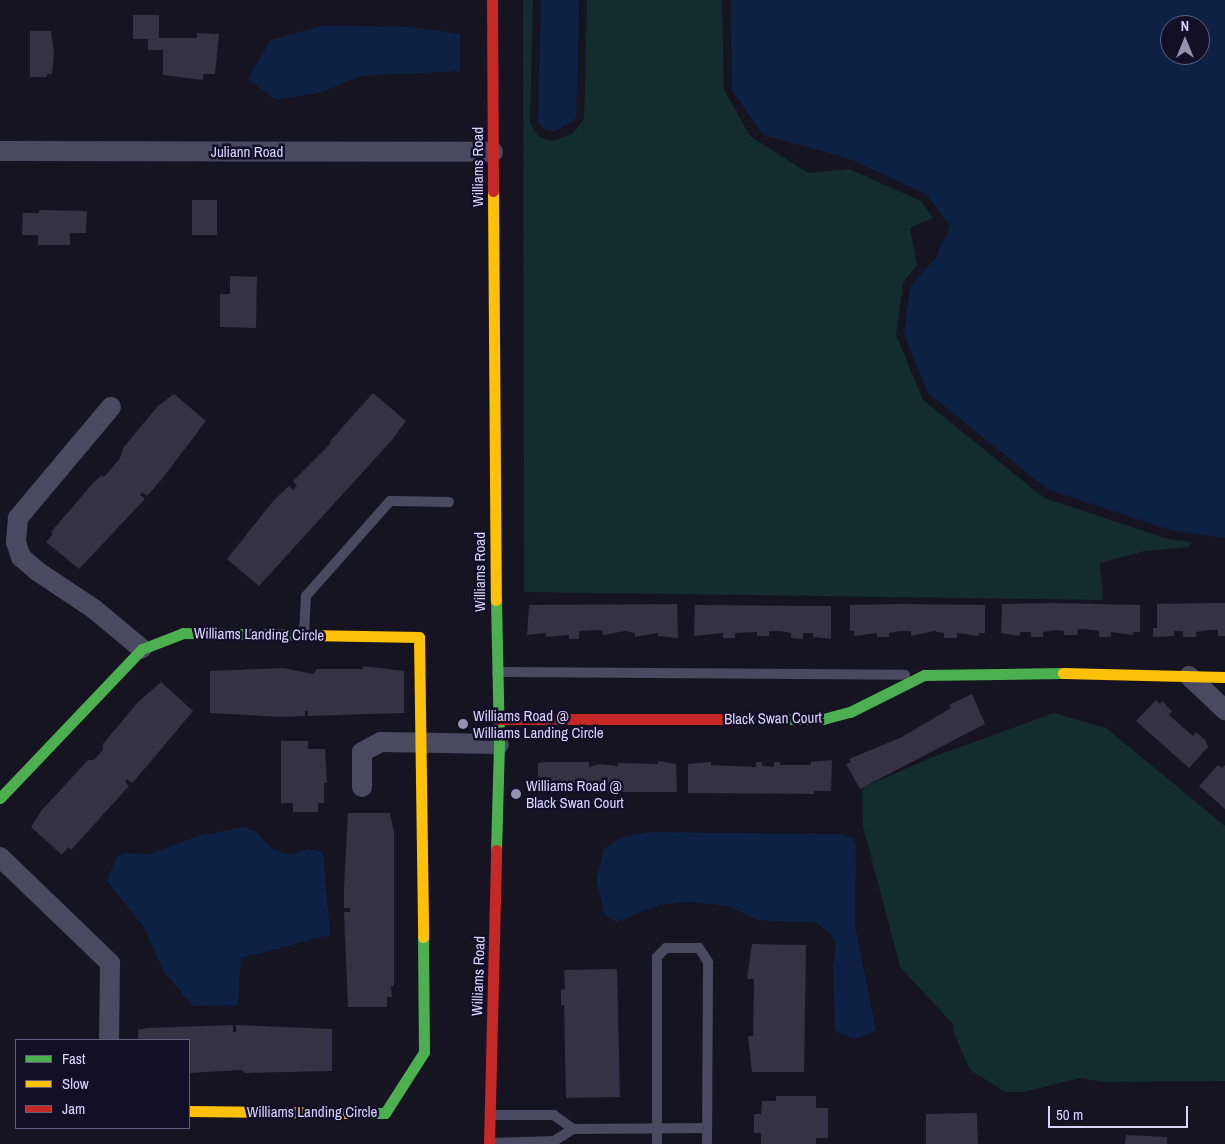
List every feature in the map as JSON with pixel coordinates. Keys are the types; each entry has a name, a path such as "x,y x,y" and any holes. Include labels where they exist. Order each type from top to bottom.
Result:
{"street":[{"name":"Williams Road","path":"489,1144 499,744 496,672 492,0"},
{"name":"Juliann Road","path":"0,151 493,152"},
{"path":"111,407 18,518 16,542 21,557 36,572 94,610 142,649"},
{"name":"Williams Landing Circle","path":"0,798 142,649 183,633 419,637 424,1052 385,1113 190,1111"},
{"name":"Black Swan Court","path":"497,719 823,719 850,712 924,675 1072,673 1225,677"},
{"path":"1189,676 1225,710"},
{"path":"362,787 362,752 370,746 381,742 499,744"},
{"path":"0,857 110,963 109,1039"}],"lane":[{"path":"304,635 306,596 390,501 449,502"},
{"path":"496,672 924,675"},
{"path":"657,1144 657,957 666,948 699,948 708,962 707,1144"},
{"path":"489,1115 554,1115 573,1129"},
{"path":"489,1144 554,1141 573,1129 707,1128"}],"green space":[{"path":"523,0 533,0 530,123 539,137 552,141 573,133 584,119 587,0 722,0 724,90 750,136 808,173 849,169 921,201 933,218 910,228 917,265 903,283 896,335 923,400 1044,498 1168,539 1192,542 1188,547 1145,551 1100,563 1103,600 524,592"},
{"path":"1054,713 1106,728 1225,826 1225,1081 1103,1082 1080,1078 1024,1092 1005,1092 970,1070 954,1033 954,1025 900,967 863,826 862,788 930,758"}],"water":[{"path":"541,0 579,0 576,119 554,132 544,129 538,123"},
{"path":"731,0 1225,0 1225,538 1170,530 1047,489 928,393 904,334 910,287 936,257 950,226 926,194 847,158 763,135 732,90"},
{"path":"325,25 410,27 460,34 460,71 360,76 322,92 275,100 248,78 271,40"},
{"path":"245,827 256,832 272,849 290,855 308,849 323,851 330,935 241,958 238,1005 193,1006 164,972 143,926 107,881 117,857 127,853 150,854 198,836"},
{"path":"648,832 840,834 853,838 856,847 855,926 876,1030 854,1039 835,1031 833,965 836,944 830,933 816,923 758,920 728,906 694,902 661,904 616,922 605,915 596,880 604,849 621,838"}],"building":[{"path":"133,15 159,15 159,38 197,38 197,33 219,34 215,74 203,74 203,80 163,75 163,50 148,50 148,39 133,39"},
{"path":"30,31 51,31 54,53 52,74 47,74 47,77 30,77"},
{"path":"192,200 217,200 217,235 192,235"},
{"path":"39,210 87,211 86,233 70,233 70,245 38,245 38,235 22,235 23,213 39,213"},
{"path":"230,276 257,277 256,328 220,327 220,294 230,294"},
{"path":"373,393 406,421 392,440 259,586 227,559 274,500 289,486 293,490 297,485 293,481 330,444 331,440"},
{"path":"174,394 206,421 147,496 142,492 140,495 145,499 79,569 46,542 53,534 51,532 93,483 102,475 104,477 120,458 123,448 158,406"},
{"path":"1225,603 1225,636 1218,636 1218,630 1208,630 1196,632 1196,637 1183,637 1183,631 1174,631 1174,636 1153,637 1153,628 1157,628 1157,604"},
{"path":"677,604 678,638 658,636 658,633 635,637 635,633 625,631 603,635 602,630 579,631 579,639 569,639 569,635 546,637 546,633 527,635 529,605"},
{"path":"1002,604 1140,605 1140,632 1133,632 1133,635 1111,632 1111,637 1099,637 1099,631 1085,629 1078,629 1077,635 1064,635 1064,631 1056,630 1043,632 1043,637 1031,637 1031,632 1020,632 1020,636 1001,633"},
{"path":"695,605 831,606 831,639 813,637 813,633 803,633 803,639 791,638 791,633 780,631 769,631 769,636 757,636 757,632 735,633 735,638 723,638 723,633 694,636"},
{"path":"850,605 985,605 985,633 979,633 979,636 957,633 957,638 944,638 944,633 934,631 911,636 911,631 900,631 889,633 889,637 877,637 877,633 854,636 854,631 850,631"},
{"path":"363,666 404,671 404,713 308,716 308,711 305,711 305,716 281,717 210,713 210,671 283,668 313,674 317,669 363,669"},
{"path":"161,682 193,711 132,783 127,779 125,782 129,786 71,850 68,847 62,855 31,827 42,810 88,760 94,760 103,750 103,744 137,703"},
{"path":"972,694 985,724 860,789 846,764 851,762 849,759 902,737 951,708 949,705"},
{"path":"1156,700 1160,704 1162,701 1172,711 1169,715 1193,736 1196,732 1206,741 1208,747 1189,768 1136,721"},
{"path":"281,741 308,741 308,749 325,749 327,783 324,783 324,803 318,803 318,812 293,812 293,803 281,803"},
{"path":"832,760 831,791 814,791 814,794 688,793 688,764 711,762 711,765 756,767 756,762 762,762 762,766 774,767 774,762 780,762 780,765 811,765 811,762"},
{"path":"658,761 676,764 677,792 538,792 538,763 589,762 589,767 600,764 618,766 618,763 658,764"},
{"path":"1218,765 1222,768 1225,765 1225,809 1199,786"},
{"path":"348,813 390,813 394,832 394,986 391,986 392,997 387,997 387,1007 348,1007 344,912 350,912 350,908 344,908 344,888"},
{"path":"752,944 806,945 804,1072 752,1072 748,1036 753,1036 754,979 747,979"},
{"path":"617,969 620,1097 566,1098 564,1005 561,1005 561,990 565,989 564,970"},
{"path":"233,1025 233,1032 236,1032 236,1025 332,1029 332,1071 246,1073 241,1070 190,1073 190,1039 138,1039 138,1030 147,1028"},
{"path":"776,1096 816,1096 816,1108 828,1108 828,1138 816,1138 816,1144 761,1144 761,1133 754,1133 754,1114 761,1114 762,1101 776,1101"},
{"path":"977,1113 978,1144 926,1144 926,1114"},
{"path":"1126,1135 1167,1137 1167,1144 1125,1144"}],"traffic: fast":[{"path":"496,600 499,744 496,850"},
{"path":"0,798 142,649 183,633 307,635"},
{"path":"783,719 823,719 850,712 924,675 1063,673"},
{"path":"348,1113 385,1113 424,1052 423,937"}],"traffic: slow":[{"path":"493,191 496,600"},
{"path":"307,635 419,637 423,937"},
{"path":"1063,673 1225,677"},
{"path":"190,1111 348,1113"}],"traffic: jam":[{"path":"492,0 493,191"},
{"path":"497,719 783,719"},
{"path":"489,1144 496,850"}],"place":[{"name":"Williams Road @ Williams Landing Circle","path":"463,724"},
{"name":"Williams Road @ Black Swan Court","path":"516,794"}]}
